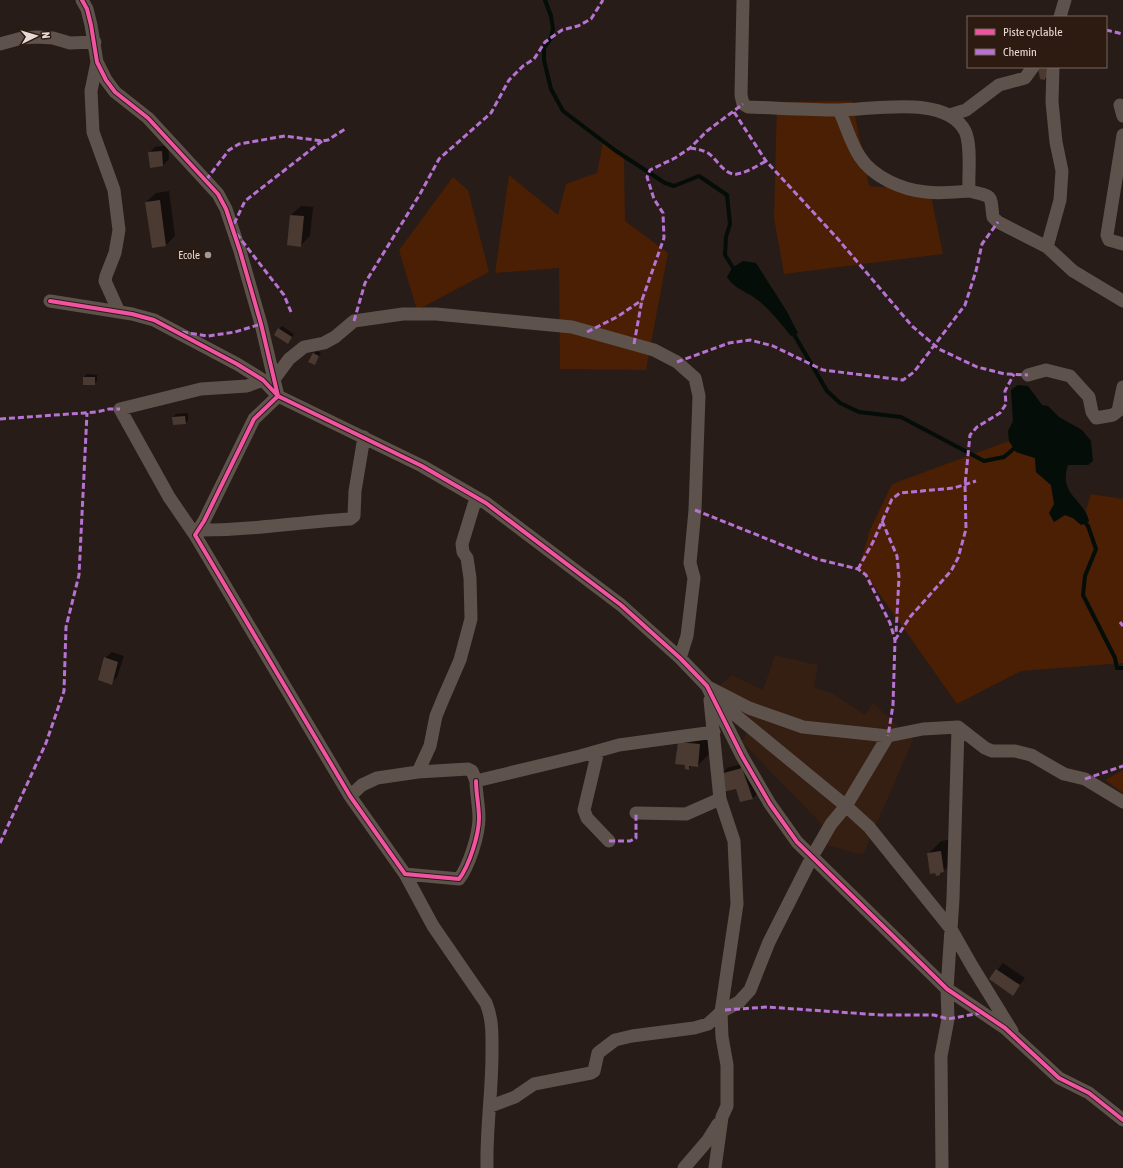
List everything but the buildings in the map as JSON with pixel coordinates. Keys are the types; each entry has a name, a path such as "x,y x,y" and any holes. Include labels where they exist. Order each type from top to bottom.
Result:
{"street":[{"path":"82,0 87,9 95,42 97,62 91,91 93,132 114,190 119,230 115,253 105,281 120,312"},
{"path":"743,0 741,95 743,104 748,107 839,110 886,106 911,107 950,115 966,110 999,85 1025,78 1032,68"},
{"path":"1060,16 1065,0"},
{"path":"0,44 22,38 37,37 53,38 70,43 95,42"},
{"path":"97,62 106,80 115,92 148,118 218,194 240,251 269,379 278,396 422,466 486,503 622,605 680,658 710,692 869,827 951,929 1016,1038"},
{"path":"1046,247 1060,200 1062,185 1062,171 1056,142 1052,102 1053,68"},
{"path":"839,110 859,156 868,167 878,175 898,185 926,192 969,191 989,197 992,200 993,217 998,222 1046,247 1073,271 1123,301"},
{"path":"950,115 960,124 968,142 969,191"},
{"path":"1123,135 1107,235 1108,240 1123,244"},
{"path":"50,301 120,312 154,320 237,364 269,379"},
{"path":"487,1168 487,1140 491,1106 492,1024 486,1003 434,926 405,874 350,796 196,533 169,497 120,410 201,388 247,386 269,379 289,359 304,347 324,343 335,337 354,321 403,314 436,314 572,327 654,350 677,362 695,378 699,396 695,510 690,563 694,578 686,636 680,658"},
{"path":"1028,375 1046,370 1070,376 1089,397 1092,412 1096,418 1113,415 1118,411 1123,387"},
{"path":"196,533 254,419 278,396"},
{"path":"196,533 350,519 354,516 355,491 364,437"},
{"path":"418,772 430,746 436,716 460,660 470,625 472,604 470,578 462,544 476,498"},
{"path":"684,1168 708,1140 722,1118 727,1106 727,1076 722,1037 721,1012 737,904 734,841 723,812 720,799 710,692"},
{"path":"710,692 749,708 804,726 888,736 923,729 958,727 985,748 992,751 1016,751 1031,755 1064,774 1085,779 1123,802"},
{"path":"710,692 742,756 770,804 797,842 947,989 1005,1028 1059,1078 1089,1093 1123,1120"},
{"path":"942,1168 940,1074 941,1056 948,1019 947,989 951,929 958,727"},
{"path":"476,780 580,756 619,745 714,732"},
{"path":"491,1106 515,1097 534,1084 591,1073 594,1071 598,1053 615,1040 639,1035 694,1028 708,1024 721,1012 739,1002 750,990 769,942 812,857 831,824 846,806 888,736"},
{"path":"598,751 584,810 586,818 609,841"},
{"path":"350,796 362,785 377,778 418,772 468,769 472,771 476,780 479,817 477,831 465,871 459,879 405,874"},
{"path":"636,813 686,814 720,799"},
{"path":"715,1168 722,1118"}],"shaded area":[{"path":"852,101 869,186 930,191 943,254 784,274 774,218 777,102"},
{"path":"603,142 624,156 625,221 668,253 646,370 560,369 559,268 495,273 509,175 558,215 566,184 597,173"},
{"path":"453,177 468,190 489,272 417,310 399,250"},
{"path":"743,261 756,263 786,310 798,333 791,336 763,305 730,281 727,277 732,268"},
{"path":"1018,385 1028,386 1042,405 1048,406 1059,417 1082,430 1091,441 1093,461 1088,465 1068,465 1066,475 1066,483 1072,495 1086,513 1089,521 1081,525 1073,518 1065,515 1054,522 1049,513 1054,504 1051,485 1036,472 1035,458 1016,452 1009,441 1008,431 1013,421 1011,390"},
{"path":"1009,441 1016,452 1035,458 1036,472 1051,485 1054,504 1065,515 1073,518 1081,525 1089,522 1086,510 1091,494 1123,499 1123,663 1021,671 957,704 866,575 858,569 870,530 892,484"},
{"path":"775,655 818,665 814,688 832,693 865,715 873,703 913,740 863,855 819,843 825,828 742,742 750,724 713,691 732,675 763,690"},
{"path":"1123,770 1123,793 1105,780"}],"waterway":[{"path":"545,0 551,16 553,29 551,38 544,48 544,60 551,89 563,111 616,151 665,183 674,186 699,176 727,195 730,224 726,237 725,255 735,271"},
{"path":"792,331 827,391 840,403 859,412 901,417 984,461 1004,457 1017,446"},
{"path":"1083,520 1088,526 1096,549 1085,576 1083,595 1115,658 1117,668 1123,668"}],"marked path":[{"path":"354,321 365,283 420,194 439,159 491,113 509,80 523,66 534,59 545,42 562,30 578,26 591,19 603,0"},
{"path":"1107,30 1123,34"},
{"path":"634,344 642,300 664,238 663,213 654,199 647,177 650,170 675,158 690,148 707,131 743,104"},
{"path":"734,112 766,161 837,238 912,326 939,349 977,367 1005,374 1028,375"},
{"path":"206,180 229,150 239,144 285,136 322,141 328,140 345,129"},
{"path":"291,312 284,295 232,228 245,201 322,141"},
{"path":"690,148 708,153 725,170 733,174 745,172 766,161"},
{"path":"677,362 729,343 750,340 773,346 823,370 903,380 914,372 965,305 976,271 982,244 998,222"},
{"path":"587,332 617,317 642,300"},
{"path":"182,332 208,336 235,332 261,324"},
{"path":"895,640 910,617 951,571 958,558 966,529 965,485 970,435 977,427 1000,413 1006,404 1005,391 1014,374"},
{"path":"0,419 120,409"},
{"path":"0,843 46,743 64,691 66,627 79,575 87,413"},
{"path":"858,569 873,542 892,499 900,493 954,488 976,481"},
{"path":"695,510 817,559 858,569 866,575 890,623 895,640 893,705 888,736"},
{"path":"882,521 897,556 899,577 896,634"},
{"path":"1120,622 1123,626"},
{"path":"1085,779 1123,766"},
{"path":"609,841 630,841 636,838 636,813"},
{"path":"725,1010 767,1007 881,1015 934,1015 948,1019 981,1013"}],"cycle path":[{"path":"82,0 87,9 91,25 97,62 106,80 115,92 148,118 218,194 226,209 261,324 278,396 422,466 486,503 621,605 680,658 707,686 742,756 770,804 797,842 947,989 1005,1028 1059,1078 1089,1093 1123,1120"},
{"path":"50,301 132,314 154,320 237,364 263,380 278,396 254,419 204,521 195,535 350,796 405,874 459,879 470,858 479,825 476,781"}],"place":[{"name":"Ecole","path":"208,255"}]}
